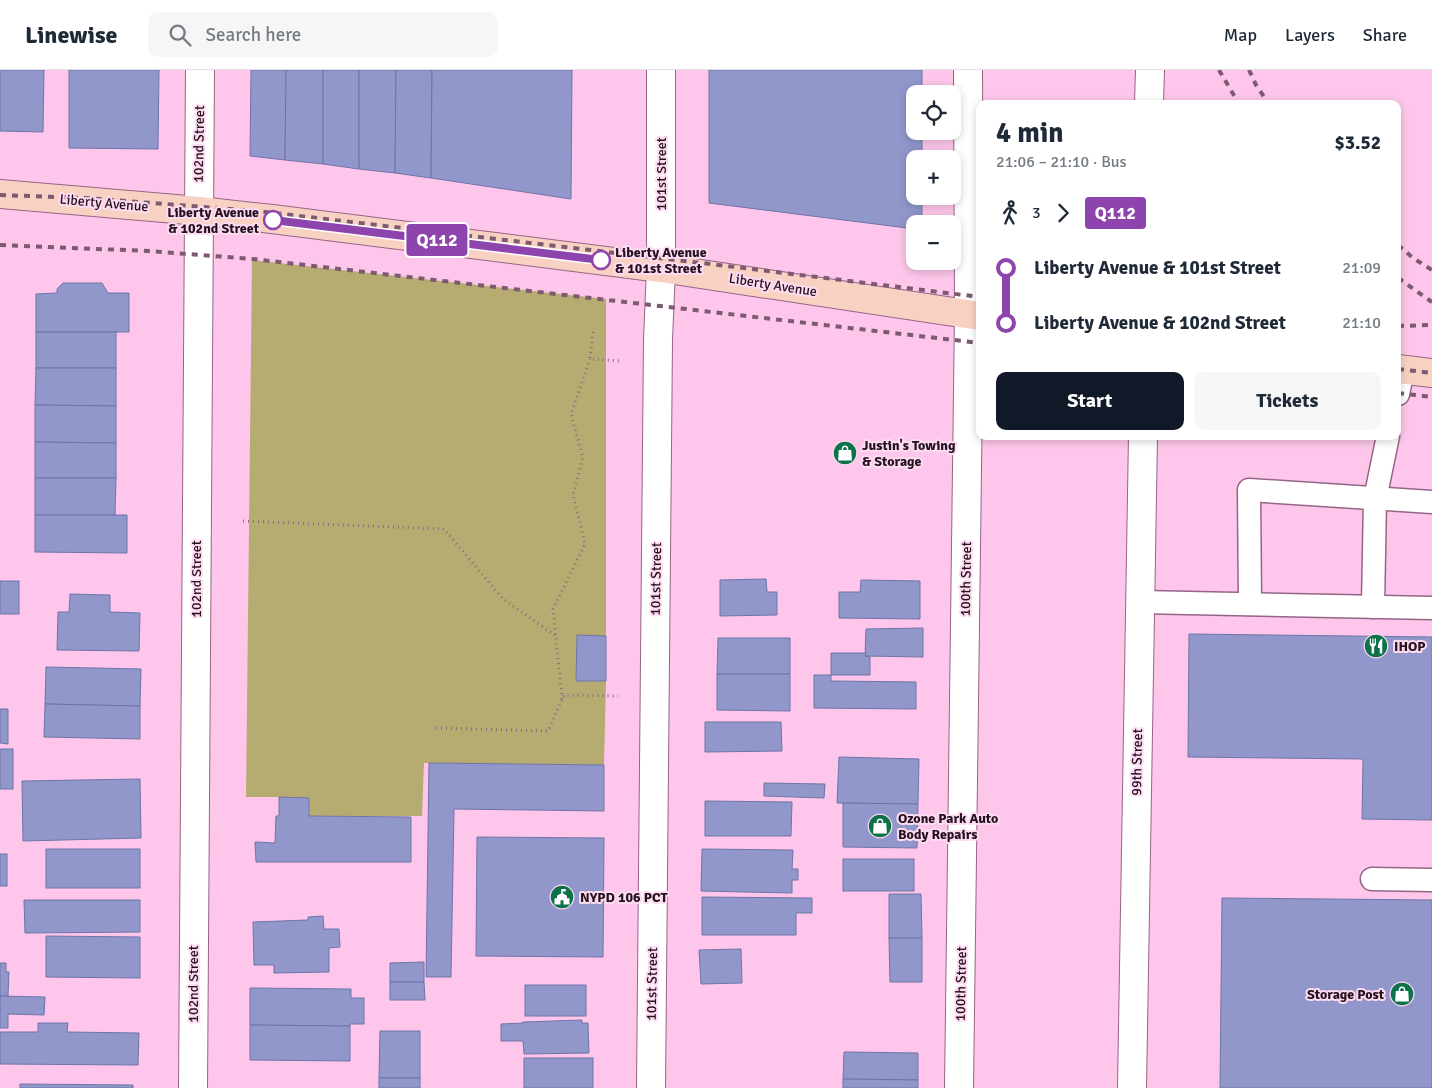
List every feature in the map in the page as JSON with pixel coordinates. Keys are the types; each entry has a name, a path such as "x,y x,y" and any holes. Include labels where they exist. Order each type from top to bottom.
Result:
{"street":[{"name":"102nd Street","path":"193,1088 200,70"},
{"name":"101st Street","path":"651,1088 661,70"},
{"name":"100th Street","path":"959,1088 975,315 968,70"},
{"path":"1149,100 1150,70"},
{"name":"Liberty Avenue","path":"0,194 199,211 660,268 975,315"},
{"path":"1401,378 1432,373"},
{"name":"99th Street","path":"1132,1088 1143,440"}],"lane":[{"path":"1373,607 1375,499 1387,440"},
{"path":"1250,604 1249,490 1432,502"},
{"path":"1140,602 1432,608"},
{"path":"1372,879 1432,880"}],"path":[{"path":"562,699 553,609 585,544 572,494 583,458 571,414 590,359 593,332"},
{"path":"590,359 621,360"},
{"path":"243,521 444,529 503,599 556,636"},
{"path":"436,728 548,731 564,695 618,696"}],"shaded area":[{"path":"252,260 606,299 606,636 577,635 576,681 606,681 604,765 424,763 422,816 309,816 279,797 246,797"}],"building":[{"path":"0,70 44,70 43,132 0,131"},
{"path":"69,70 159,70 158,149 69,148"},
{"path":"251,70 286,70 285,160 250,156"},
{"path":"286,70 323,70 323,164 285,160"},
{"path":"323,70 359,70 359,169 323,164"},
{"path":"359,70 396,70 395,173 359,169"},
{"path":"396,70 432,70 431,178 395,173"},
{"path":"432,70 572,70 571,199 431,178"},
{"path":"709,70 922,70 922,85 906,85 906,140 922,140 922,150 906,150 906,205 922,205 922,215 906,215 906,228 709,203"},
{"path":"63,283 102,283 108,293 129,293 129,332 36,332 36,294 57,293 57,289"},
{"path":"36,332 116,332 116,368 36,368"},
{"path":"36,368 116,368 116,406 35,405"},
{"path":"35,405 116,406 116,443 35,442"},
{"path":"35,442 116,443 116,478 35,478"},
{"path":"35,478 116,478 115,515 35,515"},
{"path":"35,515 127,515 127,553 35,552"},
{"path":"766,579 767,592 777,592 777,615 720,616 720,580"},
{"path":"861,580 920,581 920,619 839,618 839,592 860,592"},
{"path":"0,581 19,581 19,614 0,614"},
{"path":"70,594 110,595 110,612 140,613 139,651 57,650 58,612 69,612"},
{"path":"923,628 923,657 865,656 866,629"},
{"path":"1189,634 1432,637 1432,820 1362,819 1363,759 1188,757"},
{"path":"577,635 606,636 606,681 576,681"},
{"path":"718,638 790,638 790,674 717,674"},
{"path":"831,653 866,653 865,656 870,657 870,675 831,675"},
{"path":"46,667 141,669 140,706 45,704"},
{"path":"717,674 790,674 790,711 717,710"},
{"path":"814,675 831,675 831,681 916,682 916,709 814,708"},
{"path":"45,704 140,706 140,739 44,737"},
{"path":"0,709 8,709 8,744 0,743"},
{"path":"705,722 781,722 782,751 705,752"},
{"path":"0,749 13,749 13,789 0,789"},
{"path":"839,757 919,759 918,804 837,803"},
{"path":"429,763 604,765 604,811 454,809 451,977 426,977"},
{"path":"140,779 141,838 23,841 22,781"},
{"path":"764,783 825,784 824,798 764,796"},
{"path":"279,797 309,798 309,816 411,817 411,862 256,862 255,842 275,843 276,816 279,816"},
{"path":"705,801 792,802 791,836 705,836"},
{"name":"Ozone Park Auto Body Repairs","path":"843,803 918,804 917,848 843,847"},
{"path":"477,837 604,838 603,957 476,956"},
{"path":"46,849 140,849 140,888 46,888"},
{"path":"702,849 793,850 792,869 798,869 798,880 792,880 792,893 701,891"},
{"path":"0,854 7,854 7,886 0,886"},
{"path":"843,859 914,859 914,891 843,891"},
{"path":"889,894 921,894 922,938 889,938"},
{"path":"702,897 812,898 812,913 796,913 796,935 702,935"},
{"path":"1222,898 1432,900 1432,1088 1220,1088"},
{"path":"24,900 140,900 140,932 25,933"},
{"path":"323,916 324,929 339,929 340,947 329,948 329,972 274,973 274,965 254,965 253,922 308,920 308,917"},
{"path":"46,936 140,937 140,978 46,977"},
{"path":"889,938 922,938 922,982 890,982"},
{"path":"741,949 742,983 701,984 699,950"},
{"path":"424,962 424,982 390,982 390,963"},
{"path":"0,963 6,963 6,972 9,972 8,996 0,996"},
{"path":"390,982 424,982 425,1000 390,1000"},
{"path":"525,985 586,985 586,1016 525,1016"},
{"path":"250,988 351,989 351,998 364,998 364,1024 350,1024 350,1026 250,1025"},
{"path":"0,996 45,997 44,1015 8,1014 8,1028 0,1028"},
{"path":"582,1020 582,1023 588,1023 589,1053 524,1054 523,1041 501,1041 501,1024"},
{"path":"38,1023 68,1023 67,1032 139,1033 138,1065 0,1064 0,1032 38,1032"},
{"path":"250,1025 350,1026 350,1061 250,1060"},
{"path":"380,1031 420,1031 420,1078 379,1078"},
{"path":"844,1052 918,1053 918,1080 843,1079"},
{"path":"524,1058 593,1058 593,1088 524,1088"},
{"path":"379,1078 420,1078 420,1088 379,1088"},
{"path":"843,1079 918,1080 918,1088 843,1088"},
{"path":"20,1084 133,1085 133,1088 20,1088"}],"railway":[{"path":"1219,70 1237,100"},
{"path":"1249,70 1266,100"},
{"path":"0,195 86,198 257,211 976,297"},
{"path":"0,245 148,251 253,259 976,343"},
{"path":"1401,248 1432,270"},
{"path":"1401,280 1432,302"},
{"path":"1401,326 1432,325"},
{"path":"1401,369 1432,373"},
{"path":"1401,393 1432,397"}],"bus line":[{"name":"Q112","path":"273,220 601,260"}],"place":[{"name":"Liberty Avenue & 102nd Street","path":"273,220"},
{"name":"Liberty Avenue & 101st Street","path":"601,260"},
{"name":"Justin's Towing & Storage","path":"845,453"},
{"name":"IHOP","path":"1376,646"},
{"name":"Ozone Park Auto Body Repairs","path":"880,826"},
{"name":"NYPD 106 PCT","path":"562,897"},
{"name":"Storage Post","path":"1402,994"}]}
